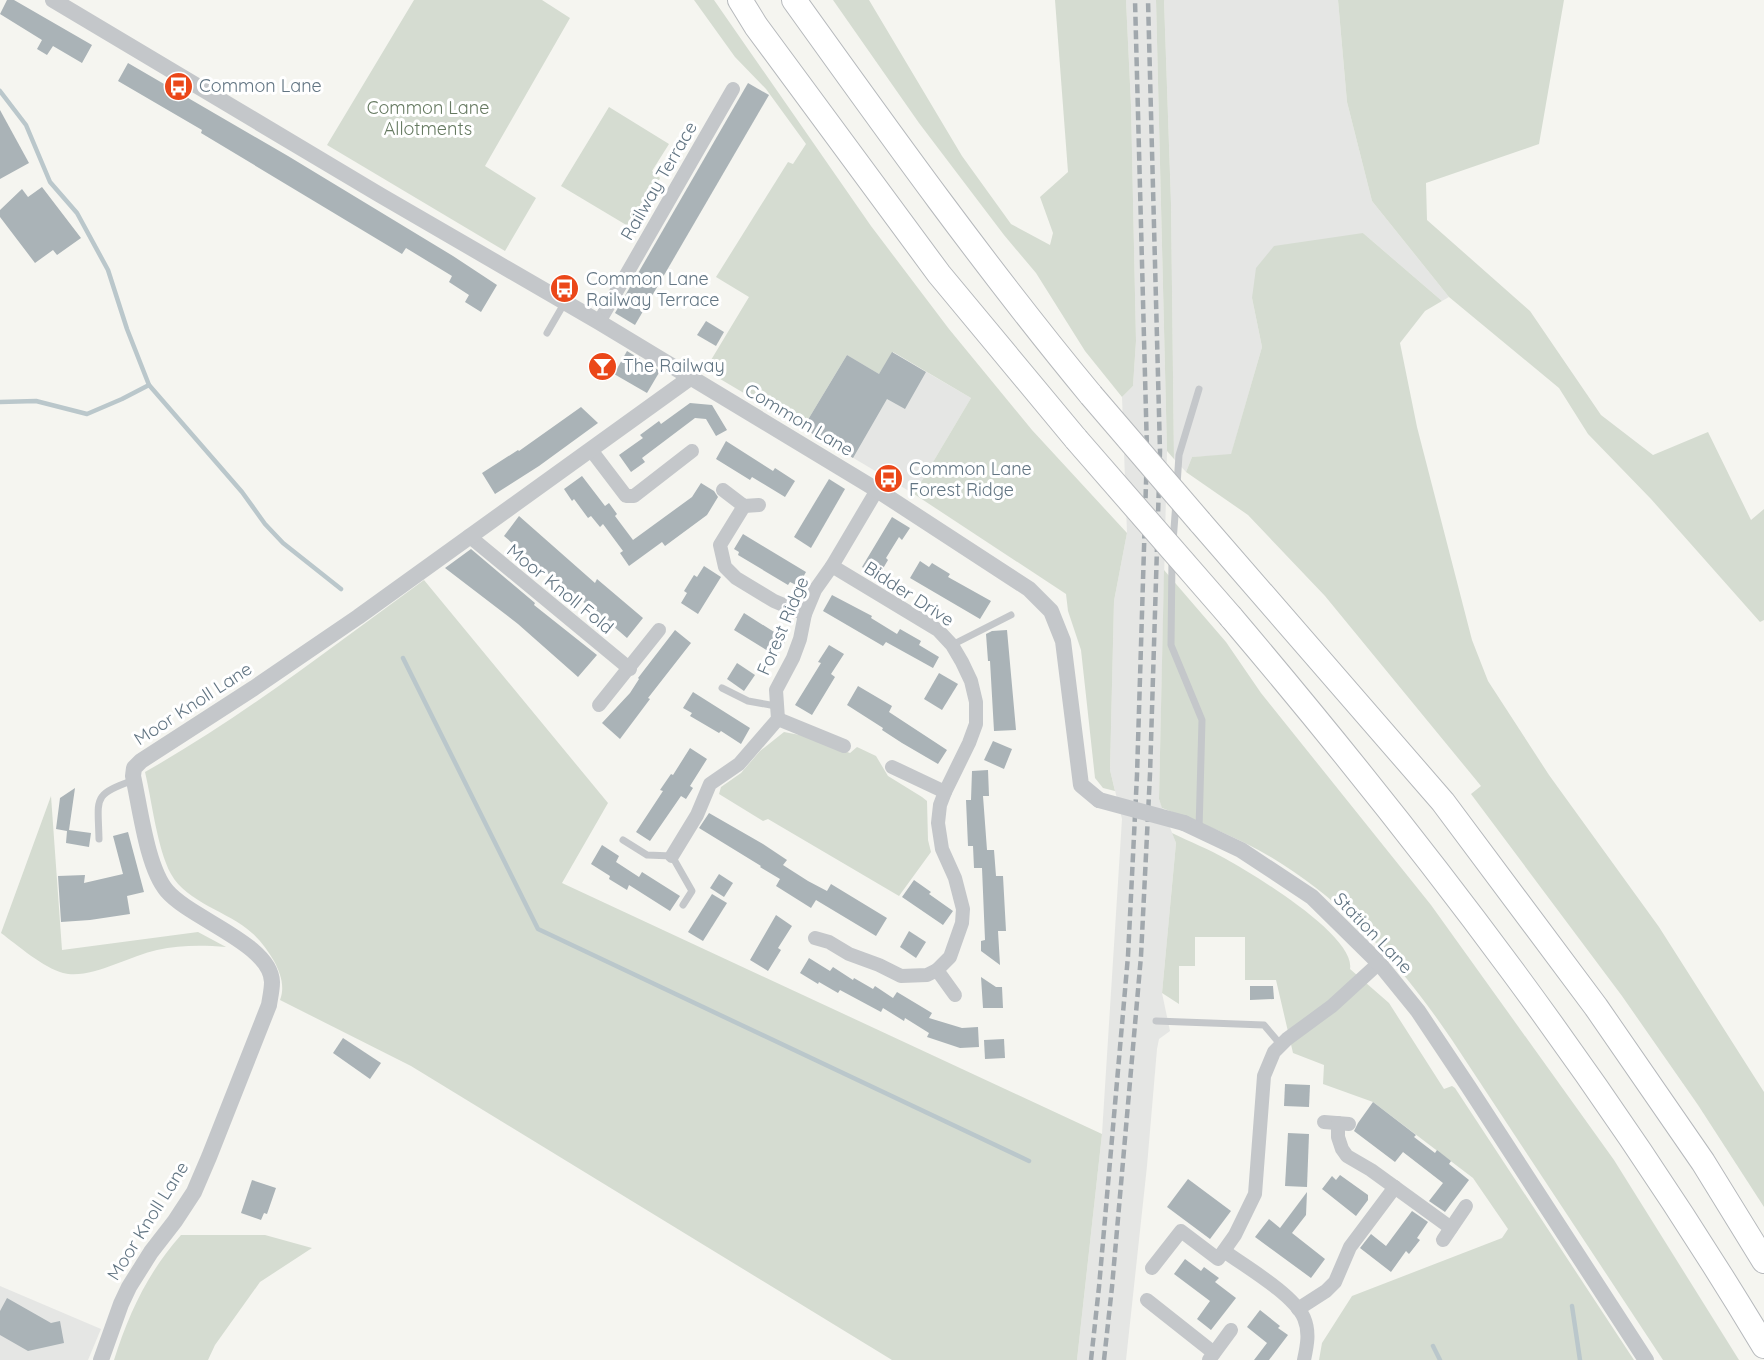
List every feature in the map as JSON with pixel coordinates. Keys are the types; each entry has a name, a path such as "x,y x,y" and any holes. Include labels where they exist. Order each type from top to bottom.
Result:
{"highway":[{"path":"740,0 756,26 939,274 1076,439 1231,617 1418,846 1555,1028 1650,1163 1764,1346"},
{"path":"794,0 988,267 1091,395 1443,802 1596,1007 1703,1162 1764,1261"}],"street":[{"name":"Common Lane","path":"53,0 380,195 599,322 877,490 1029,589 1051,611"},
{"name":"Railway Terrace","path":"599,322 733,89"},
{"name":"Moor Knoll Lane","path":"101,1360 129,1287 151,1252 175,1221 198,1183 269,1005 272,981 267,966 255,951 187,908 166,890 155,871 134,780 134,768 141,760 264,682 690,378"},
{"path":"591,450 626,496 630,497 693,451"},
{"path":"723,490 744,506 759,505"},
{"name":"Forest Ridge","path":"672,856 697,815 710,784 739,764 777,712 776,690 793,658 814,590 832,566 877,490"},
{"path":"744,506 720,545 725,567 751,589 805,614"},
{"name":"Moor Knoll Fold","path":"469,536 630,669"},
{"name":"Bidder Drive","path":"832,566 938,630 952,645 971,681 976,702 976,724 940,805 939,837 958,885 963,909 962,923 950,957 937,970"},
{"name":"Station Lane","path":"1051,611 1063,641 1081,785 1099,800 1191,826 1241,850 1312,897 1379,963 1418,1011 1646,1360"},
{"path":"599,705 659,630"},
{"path":"777,712 844,746"},
{"path":"892,767 945,792"},
{"path":"814,938 830,942 849,954 900,976 927,975 937,970 955,995"},
{"path":"1221,1255 1235,1235 1255,1194 1264,1076 1274,1052 1332,1006 1379,963"},
{"path":"1337,1123 1338,1137 1347,1155 1395,1187 1447,1234 1466,1206"},
{"path":"1298,1309 1326,1291 1335,1282 1350,1247 1395,1187"},
{"path":"1152,1268 1181,1231 1268,1282 1298,1309 1304,1319 1308,1345 1304,1360"},
{"path":"1147,1300 1211,1356 1231,1330"}],"lane":[{"path":"547,333 565,302"},
{"path":"1191,826 1202,720 1171,645 1170,589 1179,455 1199,389"},
{"path":"952,645 1011,615"},
{"path":"722,688 777,712"},
{"path":"99,838 98,801 103,793 134,780"},
{"path":"623,840 647,855 672,856 692,891 683,905"},
{"path":"1156,1021 1264,1025 1281,1045"}],"shaded area":[{"path":"1126,0 1156,0 1167,451 1159,799 1176,843 1162,993 1170,1031 1159,1039 1157,1049 1126,1360 1077,1360 1102,1134 1122,819 1110,770 1114,601 1127,533 1122,397 1133,386 1136,341 1131,105"},
{"path":"1164,0 1338,0 1347,102 1372,201 1449,297 1442,301 1363,233 1252,298 1262,347 1231,455 1192,457 1186,472 1174,459 1171,203"},
{"path":"892,352 971,398 914,494 803,428 847,355"},
{"path":"0,1286 101,1329 88,1360 0,1360"}],"green space":[{"name":"Common Lane Allotments","path":"414,0 542,0 570,18 485,166 536,198 505,251 327,145"},
{"path":"694,0 714,0 871,226 949,329 1032,430 1127,533 1114,601 1110,770 1115,791 1103,788 1095,778 1081,650 1068,611 1066,594 914,494 971,398 893,352 879,374 847,355 803,428 705,370 749,297 716,277 788,162 793,164 806,144 766,89 735,57"},
{"path":"833,0 869,0 962,156 1011,224 1050,245 1053,233 1040,197 1068,172 1055,0 1126,0 1131,105 1136,341 1133,386 1122,397 1085,351 1036,273 1004,235 919,123"},
{"path":"1156,0 1164,0 1171,203 1174,459 1167,451"},
{"path":"1338,0 1564,0 1539,144 1426,183 1427,220 1530,311 1601,415 1653,455 1708,432 1751,520 1764,509 1764,620 1760,622 1651,499 1588,434 1559,388 1449,297 1372,201 1347,102"},
{"path":"609,107 669,144 652,171 660,178 633,229 561,186"},
{"path":"1363,233 1442,301 1425,311 1400,343 1417,427 1472,640 1488,681 1549,775 1659,927 1764,1092 1764,1207 1698,1105 1622,996 1471,794 1481,786 1325,596 1248,515 1186,472 1192,457 1231,454 1262,347 1252,298 1256,268 1274,246"},
{"path":"1164,570 1226,642 1261,693 1431,905 1614,1160 1739,1360 1663,1360 1452,1040 1416,990 1376,943 1332,901 1268,855 1208,826 1162,808 1159,799"},
{"path":"424,580 608,803 562,883 1102,1134 1077,1360 892,1360 411,1066 280,1000 282,980 279,971 272,957 258,939 242,925 197,900 178,884 171,874 162,851 145,772 253,704"},
{"path":"784,732 805,736 850,753 857,747 876,756 888,776 927,801 928,840 931,852 899,896 768,819 763,821 719,794 721,787 741,773 760,751"},
{"path":"51,796 62,950 198,932 226,947 166,948 97,970 74,974 63,973 48,966 1,933"},
{"path":"1172,833 1220,855 1258,878 1300,907 1337,940 1348,955 1350,969 1389,1003 1444,1089 1452,1086 1455,1088 1634,1360 1319,1360 1322,1343 1352,1296 1502,1238 1508,1229 1473,1178 1373,1102 1323,1084 1324,1065 1293,1053 1276,980 1245,980 1245,937 1195,937 1195,966 1179,966 1179,1004 1162,993 1176,843"},
{"path":"181,1235 265,1235 312,1248 260,1282 215,1345 208,1360 114,1360 126,1326 149,1278"}],"building":[{"path":"7,0 14,0 92,45 82,63 53,46 47,55 37,49 42,40 0,14"},
{"path":"128,63 288,156 497,285 481,312 465,302 469,295 449,282 452,276 406,248 402,254 201,133 202,130 118,81"},
{"path":"748,83 769,95 635,325 615,313"},
{"path":"0,110 29,163 0,179"},
{"path":"42,187 81,238 57,255 53,250 35,263 0,217 0,210 22,189 28,197"},
{"path":"706,321 724,332 716,346 697,335"},
{"path":"627,351 660,371 647,393 614,374"},
{"path":"892,352 926,372 905,409 887,399 853,458 803,428 847,355 879,374"},
{"path":"690,403 712,405 727,430 716,436 706,419 695,418 642,458 645,462 631,472 619,455 643,438 640,435 659,421 661,424"},
{"path":"581,407 598,423 539,466 495,494 482,473 519,451"},
{"path":"726,441 773,471 775,468 795,481 785,497 752,477 750,480 716,459"},
{"path":"582,476 605,506 609,503 617,514 615,516 633,540 692,497 701,483 714,491 718,497 707,515 665,546 662,542 629,566 620,553 623,551 603,524 600,527 591,516 588,518 564,489"},
{"path":"829,479 845,489 811,548 794,537"},
{"path":"519,516 595,583 597,579 643,618 627,638 591,607 559,586 550,578 551,576 504,536"},
{"path":"892,517 910,528 902,540 899,537 878,577 862,567"},
{"path":"743,534 806,572 798,586 790,582 788,585 738,555 739,552 734,549"},
{"path":"471,549 535,603 534,605 597,655 578,677 518,624 445,568"},
{"path":"920,561 929,567 932,563 950,574 948,577 991,601 980,619 910,578"},
{"path":"704,566 721,577 698,614 681,603 687,593 684,591 694,575 697,577"},
{"path":"832,595 872,616 871,618 897,634 900,629 921,641 919,645 939,657 933,668 886,642 883,646 823,611"},
{"path":"744,613 782,637 781,639 785,642 776,656 734,630"},
{"path":"675,630 691,643 648,698 650,699 620,739 602,723 630,693 638,678"},
{"path":"1007,630 1016,730 994,731 986,634 992,631"},
{"path":"829,645 844,654 831,674 835,677 812,715 795,705 821,663 818,662"},
{"path":"737,663 755,675 744,691 727,679"},
{"path":"939,673 958,684 942,710 924,699"},
{"path":"858,686 892,706 889,712 947,750 938,764 902,743 847,705"},
{"path":"693,692 750,728 741,744 690,716 692,713 683,708"},
{"path":"993,741 1012,749 1004,769 984,760"},
{"path":"690,748 707,759 690,786 693,788 686,799 681,796 650,841 636,832 663,791 660,790 671,774 673,775"},
{"path":"988,770 989,796 983,796 987,850 994,850 996,876 1003,876 1006,931 998,931 1000,965 981,951 981,941 985,940 982,868 974,868 973,846 968,846 966,800 971,800 972,771"},
{"path":"75,788 69,830 91,833 89,847 66,843 67,831 56,829 60,798"},
{"path":"709,813 787,860 783,865 808,881 827,891 831,884 887,918 876,936 816,900 811,908 776,886 780,879 699,828"},
{"path":"128,832 144,892 127,896 130,914 61,922 58,876 85,875 84,883 123,874 113,836"},
{"path":"602,845 619,856 616,862 639,877 642,872 680,896 670,911 629,885 627,890 591,864"},
{"path":"719,874 733,883 724,897 710,888"},
{"path":"914,880 953,911 943,925 902,897"},
{"path":"712,894 727,903 703,941 688,932"},
{"path":"776,915 792,926 778,948 781,950 768,971 750,960"},
{"path":"909,931 926,942 916,958 900,947"},
{"path":"809,958 830,971 833,967 853,980 854,978 873,989 875,986 893,998 897,992 932,1013 929,1018 962,1028 978,1027 979,1047 960,1048 927,1037 929,1033 905,1018 904,1021 883,1008 881,1012 840,990 838,993 819,982 818,984 800,973"},
{"path":"981,977 996,987 1002,987 1003,1008 983,1008"},
{"path":"1250,986 1273,986 1274,999 1250,1000"},
{"path":"343,1038 381,1063 370,1079 333,1053"},
{"path":"1004,1039 1005,1058 985,1059 984,1040"},
{"path":"1285,1084 1310,1085 1309,1107 1284,1106"},
{"path":"1373,1102 1416,1135 1414,1137 1435,1153 1437,1150 1451,1161 1449,1164 1469,1180 1445,1212 1429,1201 1443,1183 1403,1152 1395,1162 1354,1131"},
{"path":"1288,1133 1309,1134 1307,1187 1285,1186"},
{"path":"1340,1175 1368,1195 1368,1200 1356,1216 1322,1189 1332,1176 1336,1180"},
{"path":"1188,1179 1231,1211 1210,1239 1167,1207"},
{"path":"252,1180 276,1188 267,1214 264,1213 261,1220 241,1213"},
{"path":"1307,1192 1306,1215 1292,1233 1325,1259 1311,1278 1255,1237 1269,1219 1280,1228"},
{"path":"1412,1211 1428,1222 1417,1238 1420,1240 1409,1254 1406,1251 1391,1272 1360,1248 1371,1234 1386,1246"},
{"path":"1185,1259 1201,1271 1204,1267 1219,1278 1215,1282 1236,1298 1211,1330 1197,1319 1210,1301 1174,1274"},
{"path":"7,1298 51,1323 60,1321 64,1343 28,1351 0,1335 0,1311"},
{"path":"1260,1310 1288,1335 1269,1360 1254,1360 1267,1343 1247,1327"}],"waterway":[{"path":"0,91 26,125 50,182 77,213 108,270 127,329 149,385 242,492 265,524 283,543 341,589"},
{"path":"0,402 36,401 87,414 149,385"},
{"path":"403,658 538,929 1029,1161"},
{"path":"1572,1306 1580,1360"},
{"path":"1433,1346 1440,1360"}],"railway":[{"path":"1091,1360 1128,956 1137,775 1147,451 1135,0"},
{"path":"1104,1360 1141,956 1150,774 1160,451 1148,0"}],"place":[{"name":"Common Lane","path":"178,86"},
{"name":"Common Lane Railway Terrace","path":"565,289"},
{"name":"The Railway","path":"602,366"},
{"name":"Common Lane Forest Ridge","path":"888,479"}]}
